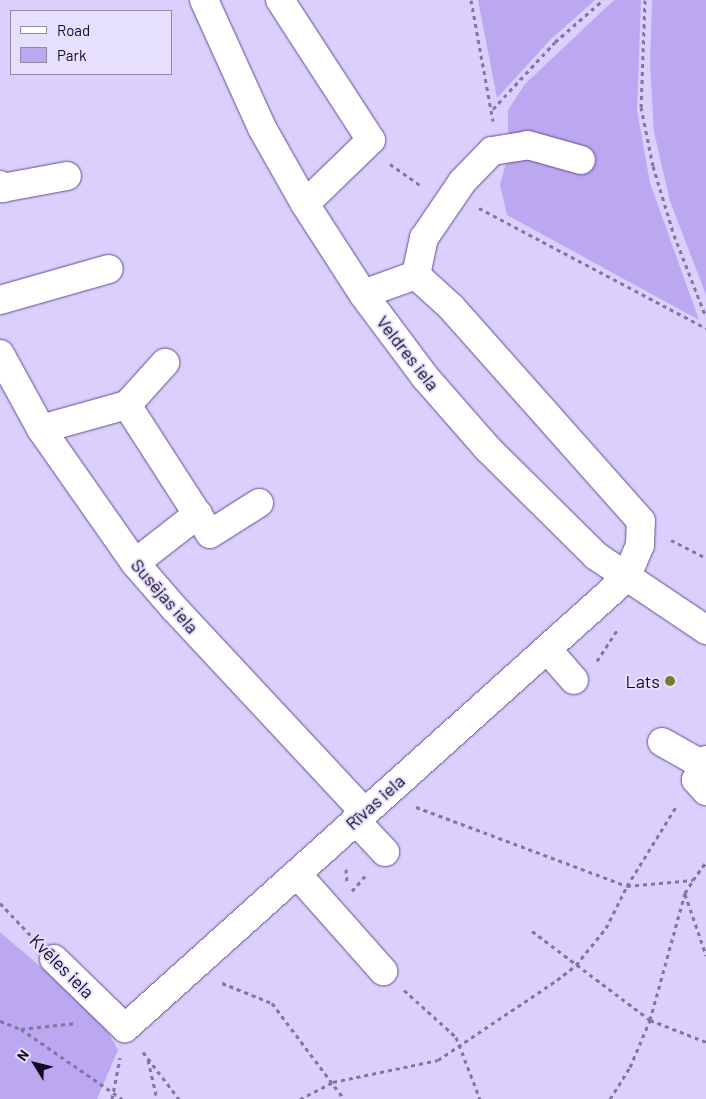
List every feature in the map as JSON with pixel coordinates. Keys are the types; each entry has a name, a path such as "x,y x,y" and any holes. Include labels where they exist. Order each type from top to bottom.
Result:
{"street":[{"name":"Veldres iela","path":"204,0 262,128 305,204 363,294 425,377 488,449 596,556 626,578 706,630"},
{"path":"280,0 371,140 305,204"},
{"path":"416,275 424,238 451,198 492,151 528,145 581,160"},
{"path":"0,185 2,188 67,176"},
{"path":"0,300 109,269"},
{"path":"363,294 416,275"},
{"path":"416,275 451,307 641,521 640,545 626,578"},
{"name":"Susējas iela","path":"0,354 41,429 135,563 360,816 385,852"},
{"path":"41,429 127,405 165,363"},
{"path":"127,405 210,534 259,503"},
{"path":"135,563 198,514"},
{"name":"Rīvas iela","path":"119,1022 297,874 626,578"},
{"path":"547,649 574,680"},
{"path":"662,742 703,774"},
{"path":"297,874 383,972"},
{"name":"Kvēles iela","path":"54,959 119,1022"}],"path":[{"path":"471,0 493,109 492,151"},
{"path":"493,109 555,42 603,0"},
{"path":"645,0 641,107 666,209 706,317"},
{"path":"371,140 393,167 428,190 475,206 706,328"},
{"path":"641,521 681,547 706,558"},
{"path":"574,680 596,663 619,625"},
{"path":"300,1099 333,1082 438,1060 461,1046 576,965 606,928 627,886 703,774"},
{"path":"388,791 398,801 627,886 693,880"},
{"path":"610,1099 630,1067 650,1020 685,893 706,862"},
{"path":"685,893 706,955"},
{"name":"Kvēles iela","path":"0,903 54,959"},
{"path":"532,931 650,1020 706,1042"},
{"path":"383,972 456,1037 480,1099"},
{"path":"214,979 272,1003 344,1099"},
{"path":"0,1021 21,1029 122,1099"},
{"path":"21,1029 119,1022 112,1099"},
{"path":"157,1099 147,1057 179,1099"}],"green space":[{"path":"478,0 595,0 551,39 497,98"},
{"path":"614,0 641,0 637,110 650,183 699,320 507,215 500,185 508,156 508,110 525,84"},
{"path":"652,0 706,0 706,295 670,201 654,132 650,64"},
{"path":"0,932 101,1019 118,1050 97,1099 0,1099"}],"place":[{"name":"Lats","path":"670,681"}]}
